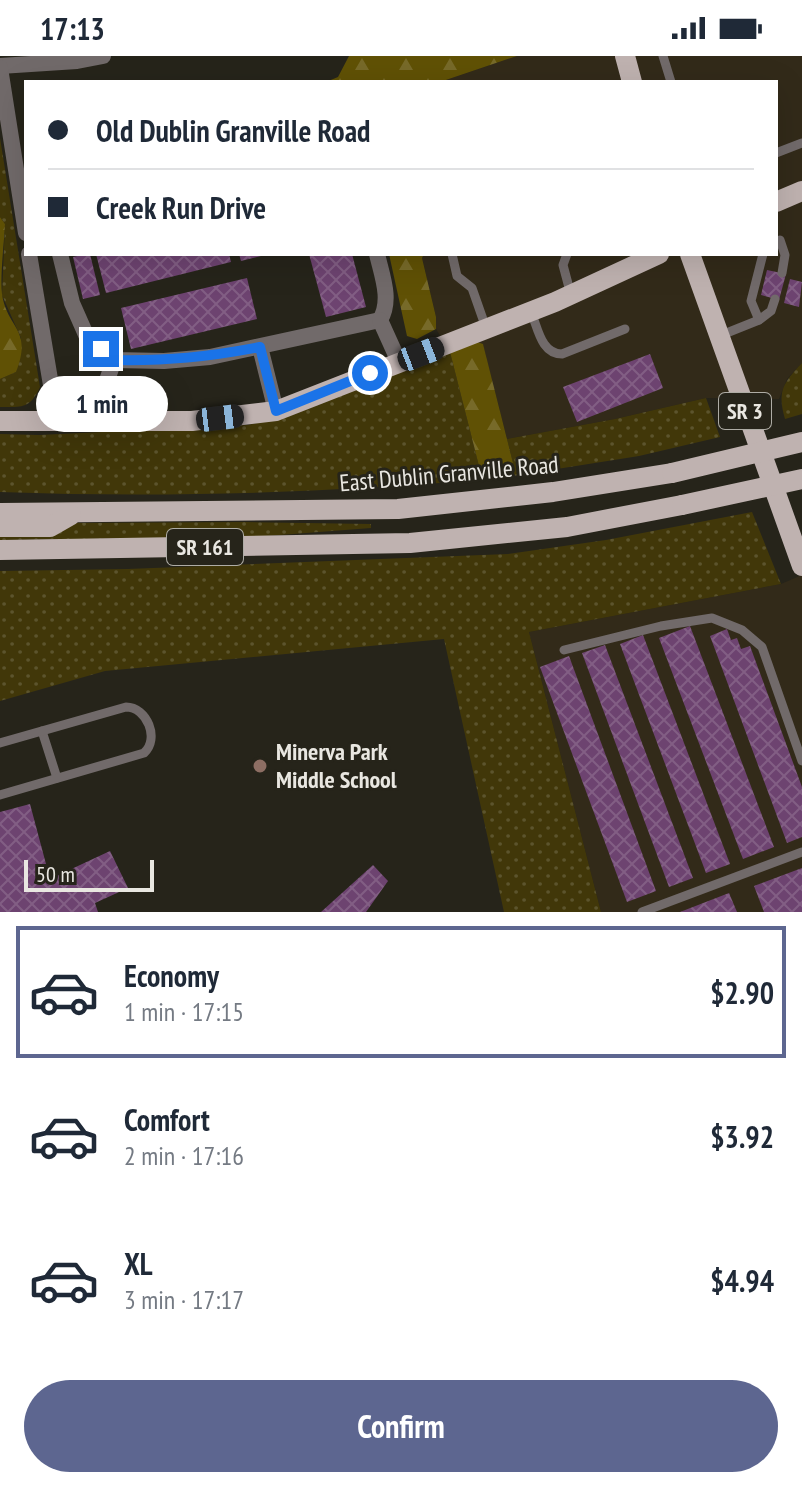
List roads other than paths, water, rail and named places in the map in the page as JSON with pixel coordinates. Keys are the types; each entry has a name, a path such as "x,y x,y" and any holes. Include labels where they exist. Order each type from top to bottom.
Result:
{"main road":[{"path":"629,57 632,80"},
{"path":"778,201 802,191"},
{"path":"0,421 192,421 276,411 531,312 655,256"},
{"name":"SR 3","path":"691,256 802,566"},
{"name":"East Dublin Granville Road","path":"0,513 398,509 553,492 672,473 802,442"},
{"name":"SR 161","path":"0,550 410,543 567,527 802,479"},
{"path":"0,527 50,527 75,513"}],"street":[{"path":"24,220 0,67 103,56"},
{"path":"29,256 57,421"},
{"path":"60,256 72,303 87,337 114,360 164,361 210,357 380,320 386,310 387,298 377,256"},
{"path":"380,320 399,362"},
{"path":"260,347 276,411"},
{"path":"93,421 114,360"}],"lane":[{"path":"663,56 670,80"},
{"path":"778,152 802,143"},
{"path":"778,240 785,255 782,273"},
{"path":"452,256 457,276 472,288 486,329"},
{"path":"566,256 563,265 571,295"},
{"path":"759,320 751,301 762,256"},
{"path":"719,336 759,320 771,311 775,299"},
{"path":"531,312 546,349 552,354 562,354 625,329"},
{"path":"564,650 661,626 712,618 742,630 762,647 802,761"},
{"path":"0,743 126,707 136,707 143,712 153,741 144,753 0,795"},
{"path":"42,731 57,778"},
{"path":"642,912 802,852"}],"place":[{"name":"Minerva Park Middle School","path":"260,766"}]}
